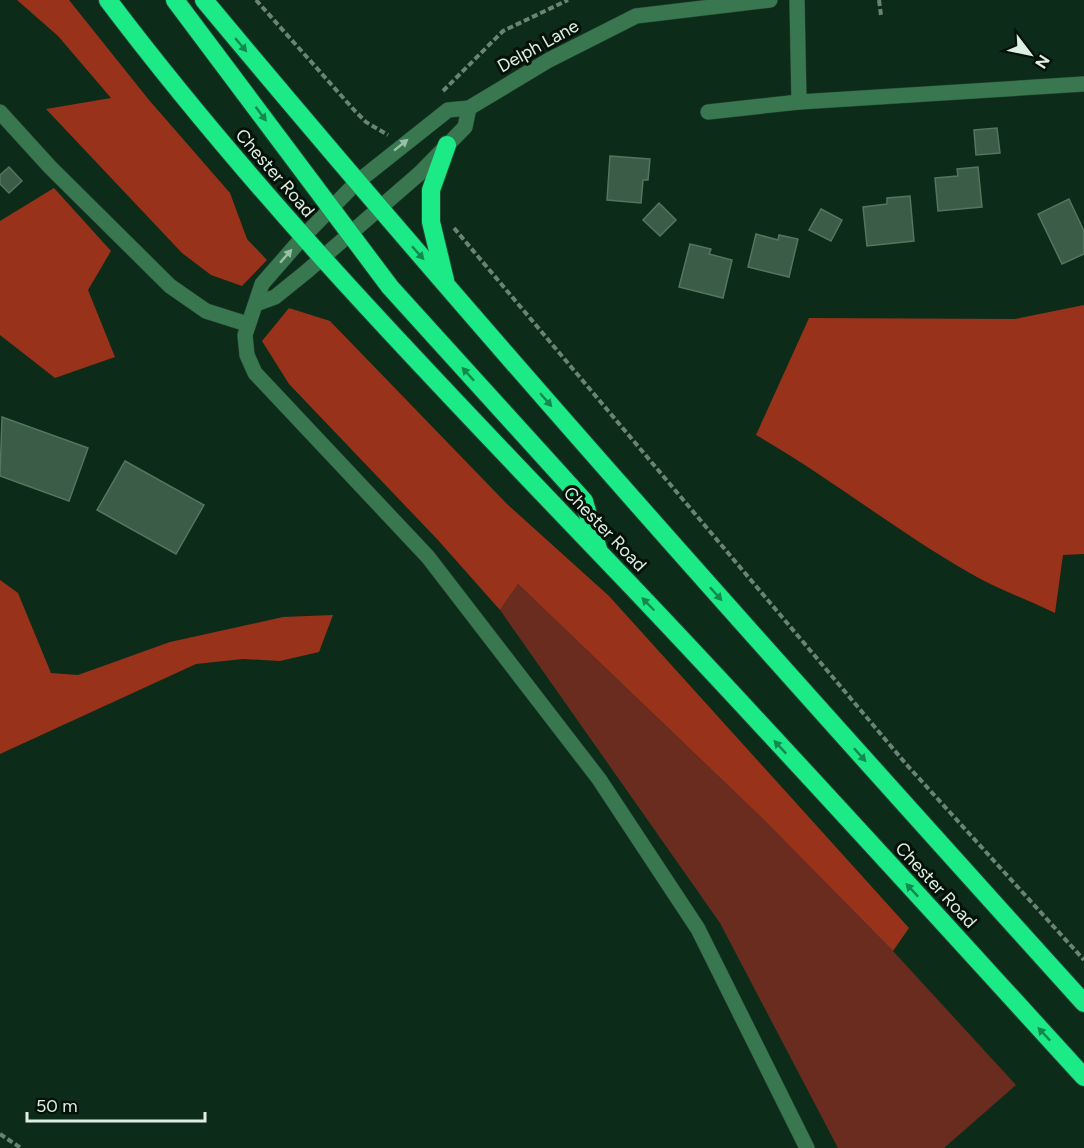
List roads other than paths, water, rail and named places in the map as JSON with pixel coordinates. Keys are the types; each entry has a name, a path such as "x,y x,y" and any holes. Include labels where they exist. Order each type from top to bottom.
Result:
{"highway":[{"name":"Chester Road","path":"108,0 222,145 322,258 600,553 1084,1077"},
{"path":"175,0 390,287 584,501 600,553"},
{"name":"Chester Road","path":"204,0 356,183 709,587 1084,1003"},
{"path":"446,285 431,222 432,190 447,145"}],"street":[{"name":"Delph Lane","path":"248,324 262,284 303,237 356,183 448,110 469,108 549,60 636,16 770,0"},
{"path":"798,0 799,102"},
{"path":"708,112 799,102 1084,84"},
{"path":"256,304 275,297 379,209 465,127 469,108"},
{"path":"2,121 170,286 206,311 248,324 244,346 255,373 428,557 598,779 698,929 807,1148"}]}
